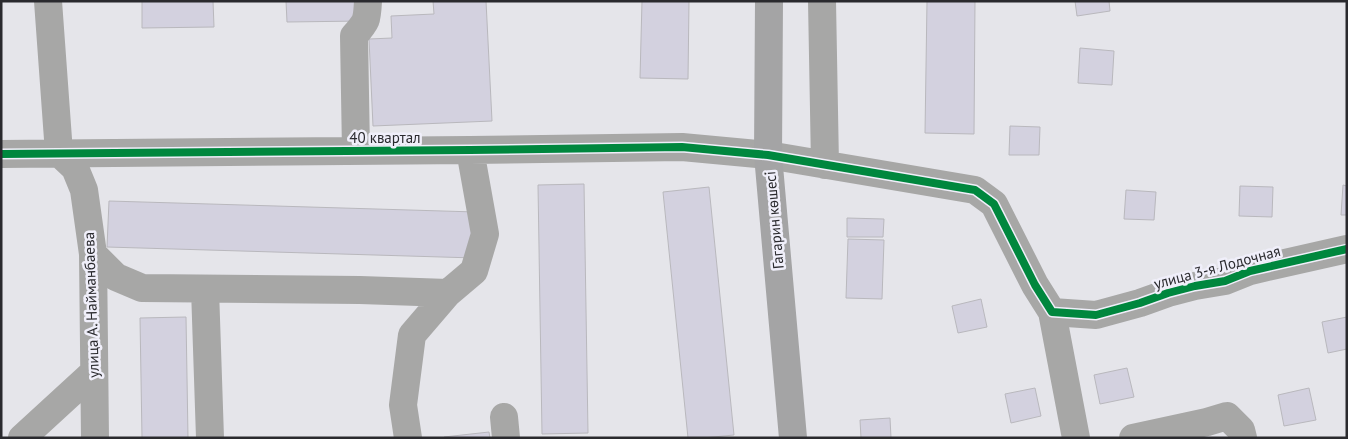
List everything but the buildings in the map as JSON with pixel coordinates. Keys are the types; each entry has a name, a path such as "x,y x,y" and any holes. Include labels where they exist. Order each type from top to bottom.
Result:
{"highway":[{"name":"Гагарин көшесі","path":"769,1 768,155 793,438"}],"street":[{"path":"48,1 59,153"},
{"path":"356,151 354,36 364,26 368,1"},
{"path":"822,1 825,165"},
{"name":"40 квартал","path":"1,154 682,147 768,155 975,190 994,204 1035,285 1052,312"},
{"path":"408,438 402,404 412,335 448,293 474,271 484,234 470,150"},
{"name":"улица А. Найманбаева","path":"59,153 75,168 84,190 93,254 95,438"},
{"name":"улица 3-я Лодочная","path":"1052,312 1096,315 1168,293 1225,281 1250,271 1347,249"},
{"path":"93,254 116,277 142,288 360,290 448,293"},
{"path":"205,289 210,438"},
{"path":"1052,312 1076,438"},
{"path":"22,438 94,372"},
{"path":"1132,438 1208,422 1227,416 1242,430 1244,438"}],"cycle path":[{"path":"1,154 682,147 768,155 975,190 994,204 1035,285 1052,312 1096,315 1168,293 1225,281 1250,271 1347,249"}]}
